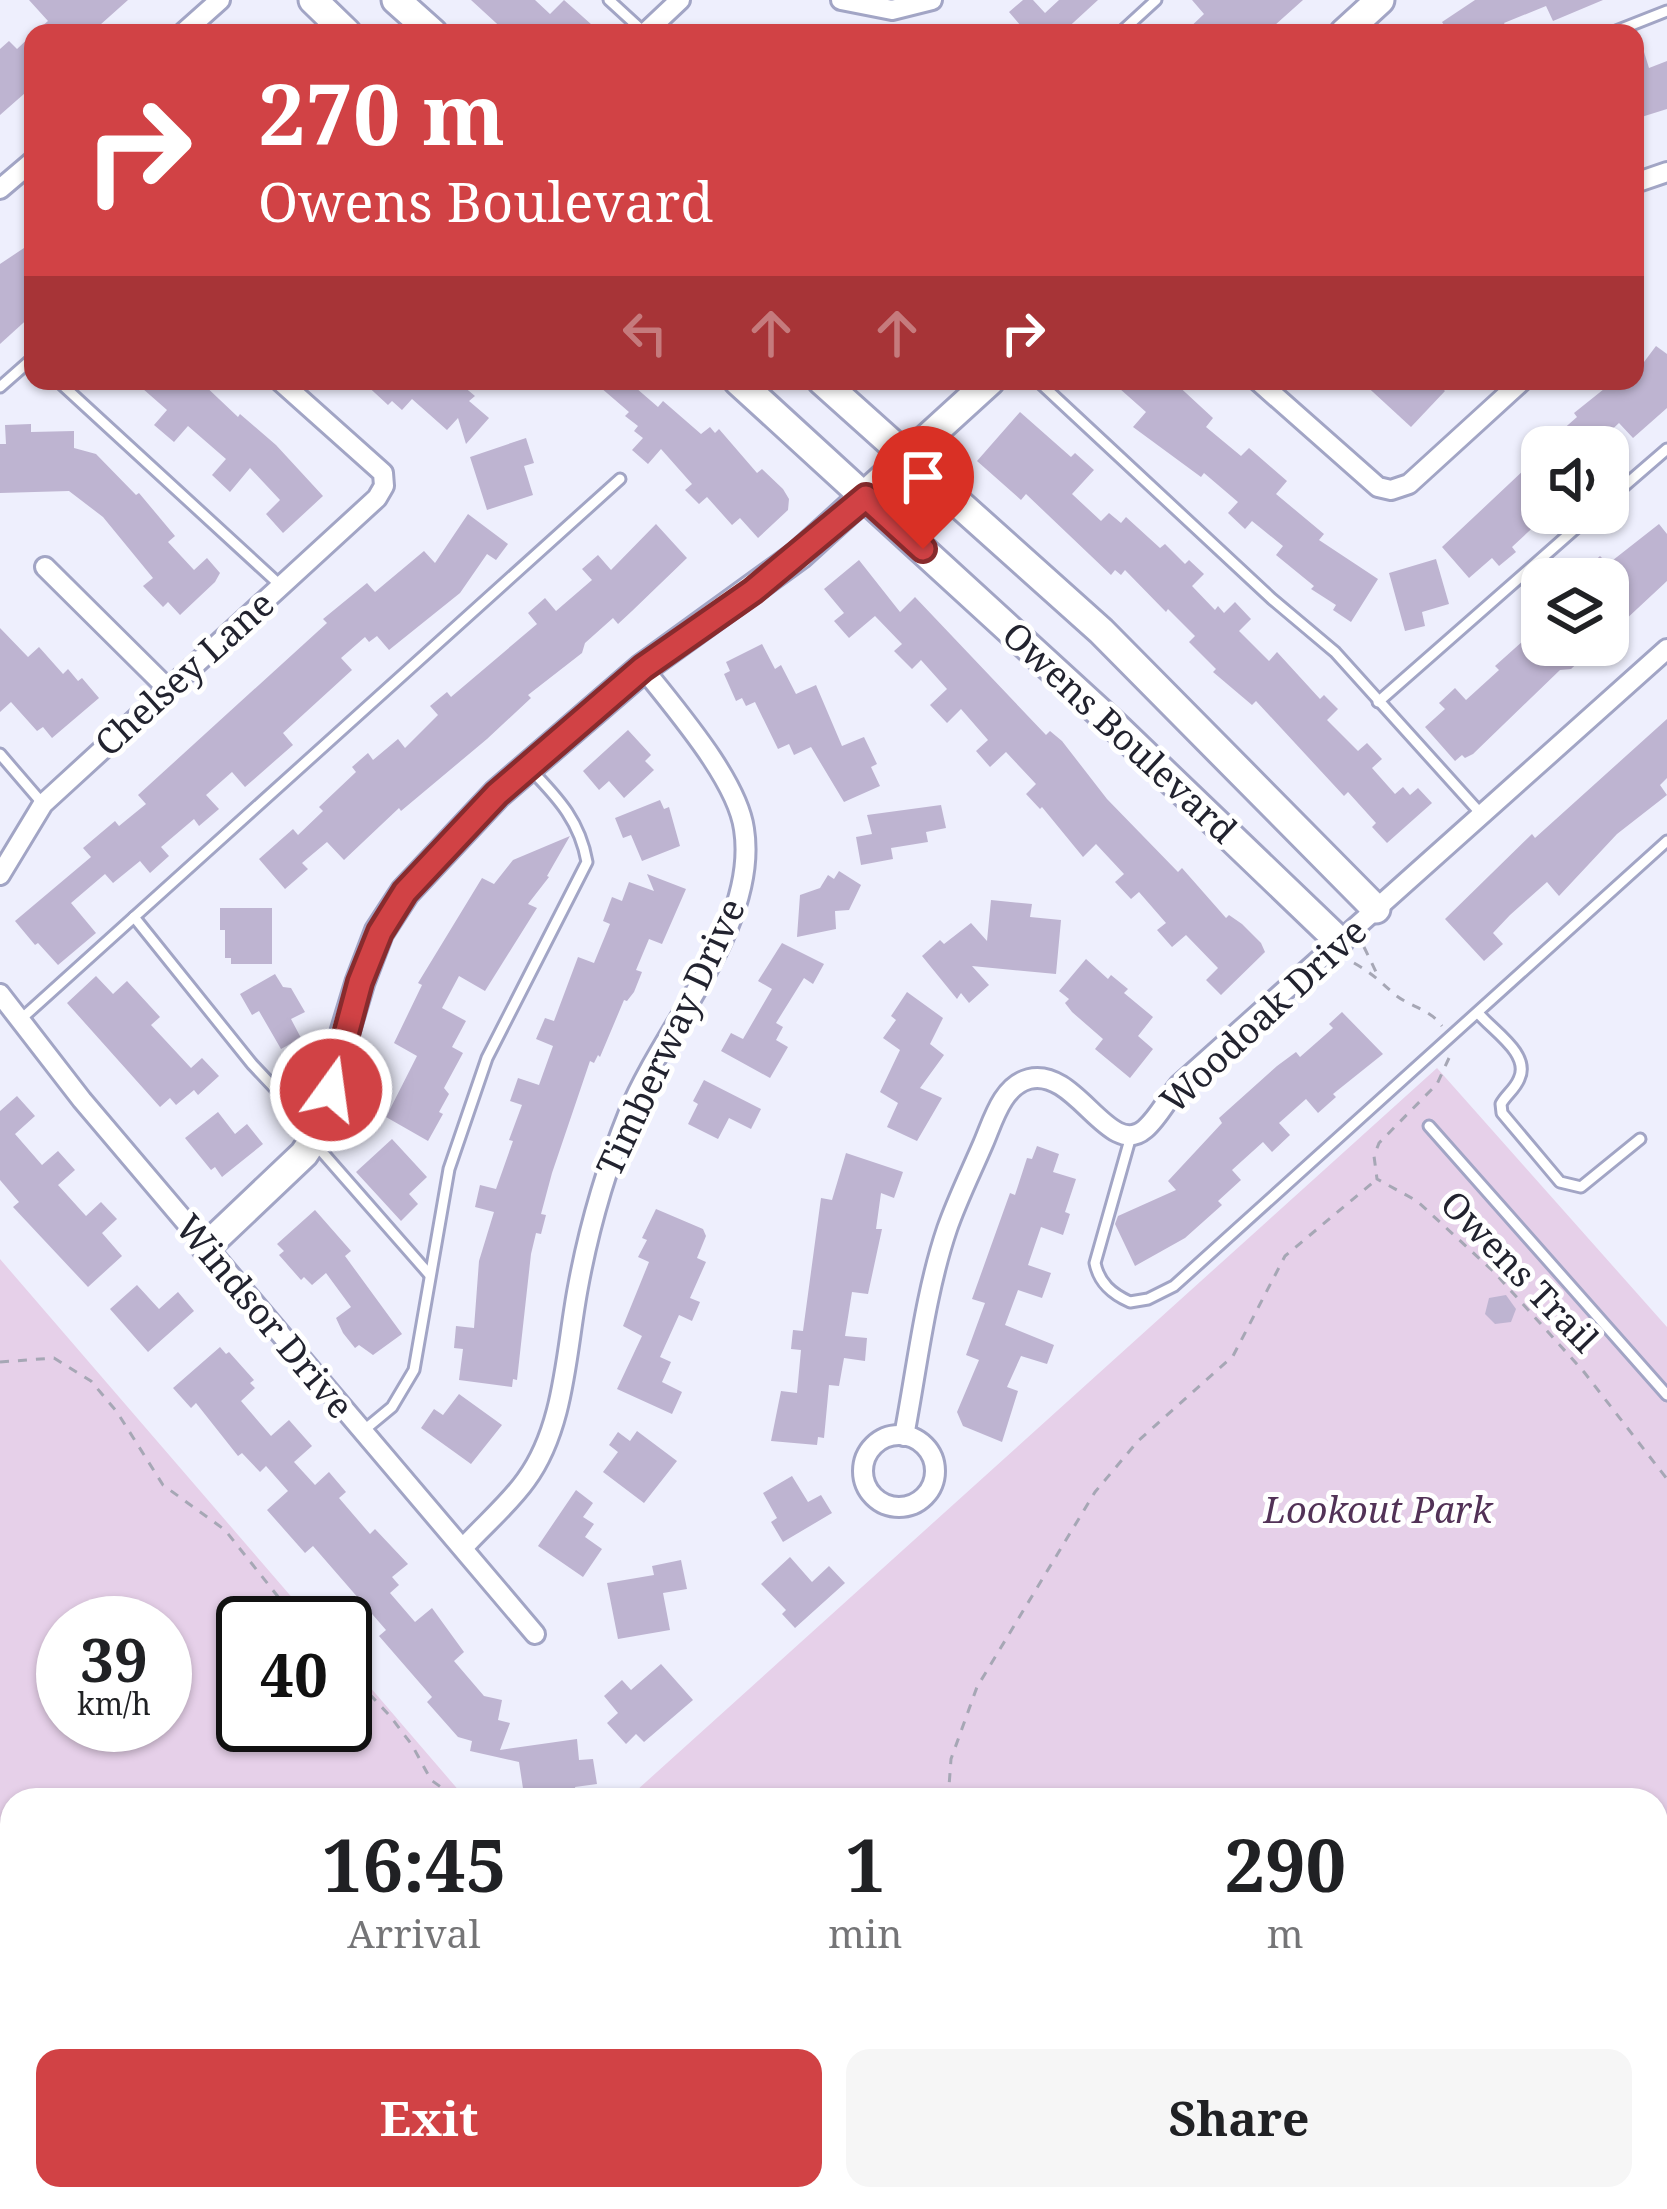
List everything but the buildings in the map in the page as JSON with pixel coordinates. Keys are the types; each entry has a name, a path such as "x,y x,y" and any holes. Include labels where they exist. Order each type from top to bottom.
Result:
{"street":[{"path":"193,24 220,0"},
{"path":"313,0 338,24"},
{"path":"396,0 423,24"},
{"path":"655,24 680,0"},
{"path":"841,0 892,10 932,0"},
{"path":"1354,24 1380,0"},
{"path":"0,189 24,168"},
{"name":"Chelsey Lane","path":"0,875 43,803 377,498 384,486 383,473 290,390"},
{"name":"Owens Boulevard","path":"748,390 1350,948"},
{"name":"Owens Boulevard","path":"832,390 1101,631 1376,909"},
{"path":"206,1247 304,1154 324,1124 343,1036 380,932 405,892 528,766 643,668 753,591 866,497 981,390"},
{"path":"1268,390 1378,487 1391,490 1409,484 1506,390"},
{"path":"45,567 166,687"},
{"name":"Woodoak Drive","path":"904,1436 946,1230 1006,1094 1027,1079 1045,1078 1079,1096 1120,1135 1145,1129 1179,1084 1350,948 1376,909 1667,649"},
{"name":"Timberway Drive","path":"464,1547 527,1479 545,1443 559,1402 578,1284 599,1194 630,1109 734,910 745,868 745,826 714,759 643,668"},
{"name":"Windsor Drive","path":"0,994 82,1100 535,1634"}],"lane":[{"path":"609,0 635,24"},
{"path":"1130,24 1156,0"},
{"path":"1634,24 1667,11"},
{"path":"0,386 24,366"},
{"path":"68,390 280,585"},
{"path":"1048,390 1335,652 1482,815"},
{"path":"1629,482 1667,449"},
{"path":"21,1018 620,479"},
{"path":"1378,702 1569,534"},
{"path":"0,754 43,803"},
{"path":"363,1431 409,1385 449,1169 487,1058 587,862 582,835 565,805 528,766"},
{"path":"1131,1136 1095,1263 1106,1287 1130,1302 1174,1286 1667,841"},
{"path":"134,917 429,1274"},
{"path":"1478,1013 1523,1066 1521,1077 1501,1104 1507,1124 1560,1182 1581,1187 1640,1138"},
{"path":"1429,1126 1667,1396"}],"path":[{"path":"1350,948 1379,977"},
{"path":"949,1788 952,1759 977,1687 1095,1492 1138,1442 1233,1356 1295,1245 1377,1179 1373,1156 1379,1143 1437,1084 1450,1058 1449,1040 1435,1017 1395,994 1350,948"},
{"name":"Owens Trail","path":"1377,1179 1418,1201 1494,1273 1596,1386 1667,1479"},
{"path":"0,1362 54,1358 91,1382 117,1412 164,1485 224,1530 277,1596"},
{"path":"372,1697 412,1745 431,1780 442,1788"}],"green space":[{"name":"Lookout Park","path":"1437,1068 1667,1327 1667,1788 639,1788"},
{"path":"0,1259 291,1596 216,1596 216,1752 372,1752 372,1689 457,1788 0,1788"}],"route":[{"path":"331,1090 360,982 380,932 405,892 497,794 643,668 753,591 866,497 923,549"}]}
